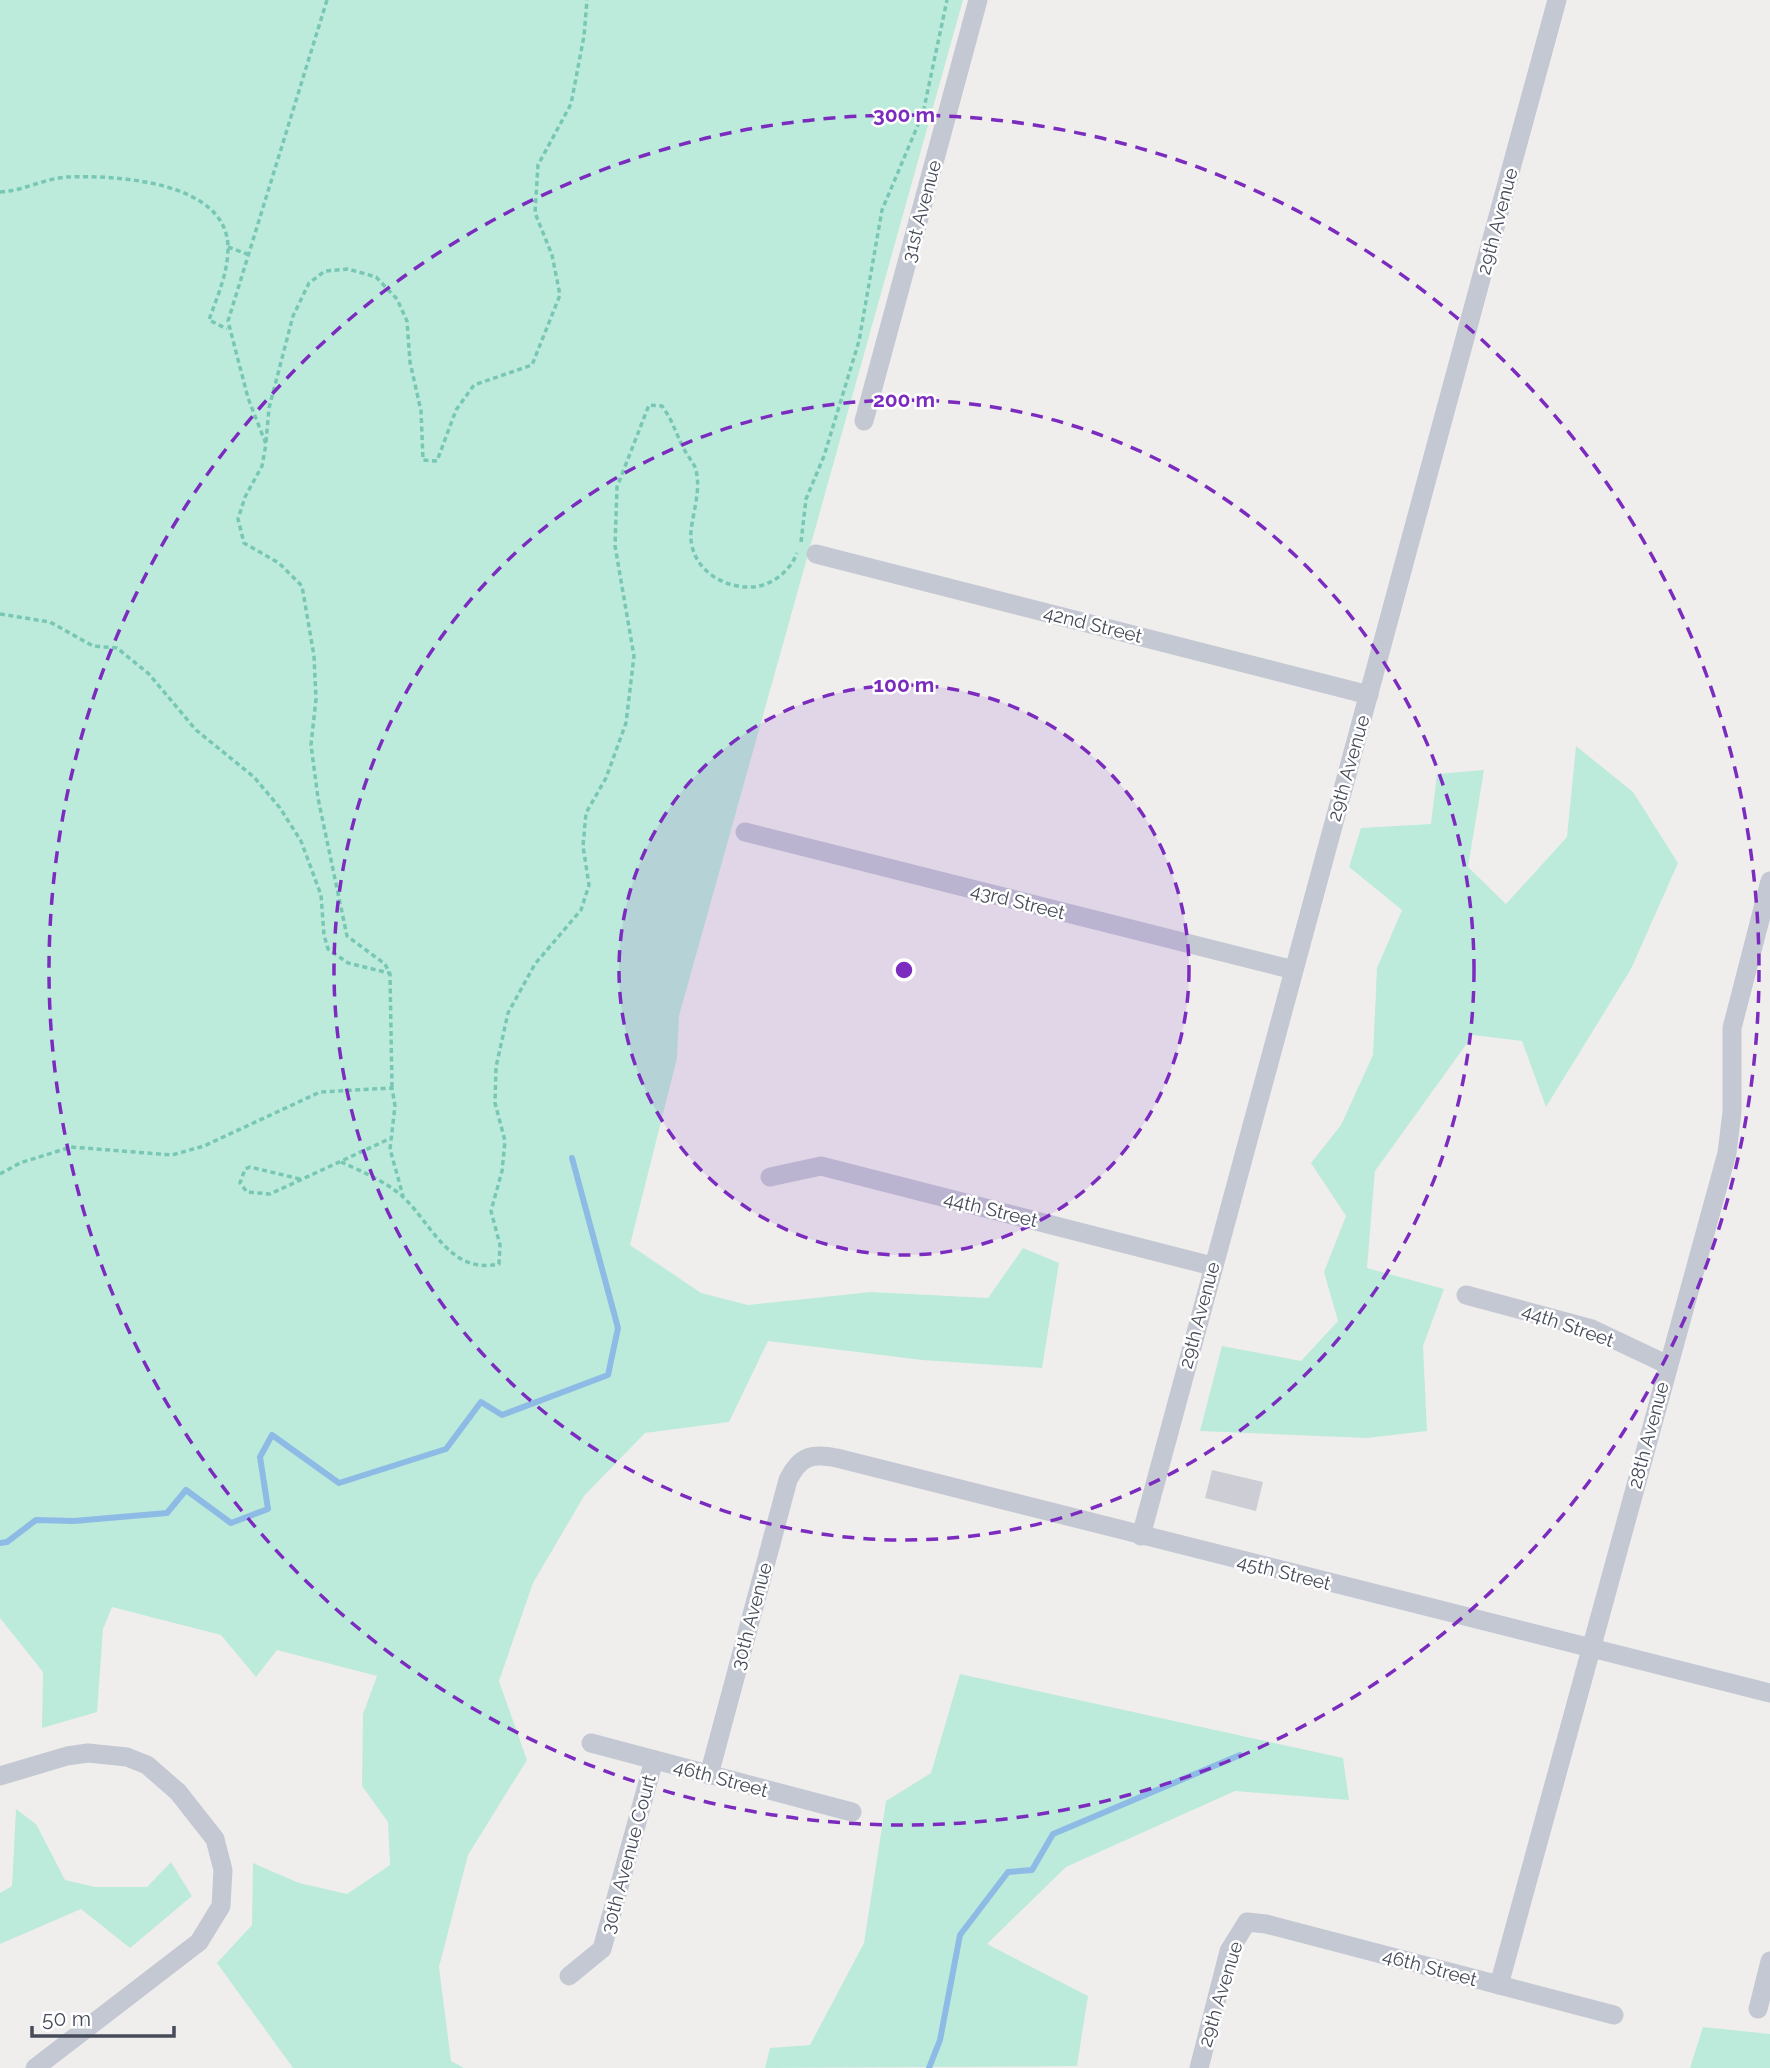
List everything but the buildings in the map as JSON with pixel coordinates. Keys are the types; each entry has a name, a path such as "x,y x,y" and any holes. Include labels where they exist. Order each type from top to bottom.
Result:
{"street":[{"name":"31st Avenue","path":"864,421 978,0"},
{"name":"29th Avenue","path":"1141,1536 1290,969 1369,695 1557,0"},
{"name":"42nd Street","path":"816,554 1369,695"},
{"name":"43rd Street","path":"745,832 1290,969"},
{"name":"28th Avenue","path":"1499,1985 1727,1153 1732,1111 1732,1028 1770,881"},
{"name":"44th Street","path":"770,1177 821,1166 1212,1266"},
{"name":"44th Street","path":"1466,1295 1592,1329 1668,1365"},
{"name":"45th Street","path":"800,1460 808,1455 837,1458 1770,1693"},
{"name":"30th Avenue","path":"709,1775 783,1496 788,1480 800,1460"},
{"name":"46th Street","path":"591,1743 852,1812"},
{"path":"0,1776 40,1763 88,1753 127,1758 147,1765 178,1792 215,1839 223,1870 221,1906 199,1941 35,2068"},
{"name":"30th Avenue Court","path":"569,1976 602,1949 654,1760"},
{"name":"29th Avenue","path":"1199,2068 1229,1951 1247,1922"},
{"name":"46th Street","path":"1247,1922 1266,1924 1614,2014"},
{"path":"1758,2009 1770,1961"}],"path":[{"path":"266,444 247,398 228,330 247,254 327,0"},
{"path":"402,1196 390,1139 396,1106 391,1088 390,974 385,964 347,936 318,798 311,745 316,699 314,656 302,586 279,563 244,543 238,519 245,497 262,466 269,408 293,316 309,283 325,271 348,269 376,277 397,299 407,321 410,362 421,411 423,460 437,461 456,410 474,386 532,365 560,295 552,255 535,213 538,165 571,104 584,36 587,0"},
{"path":"341,1162 402,1196 433,1236 457,1256 483,1268 499,1264 500,1245 491,1211 502,1171 505,1141 495,1103 495,1091 496,1067 508,1013 535,964 581,910 589,885 583,846 586,813 606,778 626,723 634,656 615,546 617,487 649,405 662,406 677,427 682,447 695,468 697,498 690,534 699,563 711,578 736,588 764,586 791,567 802,538 806,499 824,456 859,341 881,210 923,113 947,0"},
{"path":"0,192 65,177 136,179 179,191 201,203 225,228 228,247 225,273 209,320 228,330"},
{"path":"228,247 247,254"},
{"path":"0,614 50,622 93,646 117,648 149,674 196,730 254,777 280,808 301,841 321,895 324,935 328,949 337,958 348,963 390,974"},
{"path":"0,1174 20,1163 71,1147 172,1155 204,1146 320,1092 391,1088"},
{"path":"300,1179 250,1167 245,1169 240,1183 247,1192 270,1194 390,1139"}],"green space":[{"path":"0,0 963,0 679,1016 677,1058 630,1245 701,1293 748,1305 871,1292 988,1298 1023,1248 1059,1263 1042,1368 922,1360 768,1341 729,1422 645,1433 584,1496 533,1583 499,1681 527,1760 468,1855 439,1967 451,2061 464,2068 293,2068 217,1963 252,1925 253,1863 299,1883 347,1894 390,1865 388,1822 362,1786 363,1714 377,1676 277,1650 256,1677 221,1635 112,1607 103,1629 97,1712 42,1728 43,1672 0,1618"},
{"path":"1576,746 1633,792 1678,863 1631,969 1546,1107 1522,1041 1473,1035 1375,1171 1367,1268 1444,1289 1423,1346 1427,1431 1367,1438 1200,1431 1222,1346 1301,1361 1338,1321 1324,1272 1346,1216 1311,1163 1341,1125 1373,1055 1377,968 1402,910 1349,867 1361,828 1431,824 1437,774 1484,770 1468,867 1506,904 1567,837"},
{"path":"960,1674 1343,1758 1349,1800 1235,1791 1066,1867 987,1944 1088,1996 1077,2066 765,2068 770,2048 810,2045 864,1943 886,1801 931,1773"},
{"path":"16,1809 36,1824 65,1880 95,1887 147,1887 171,1862 192,1896 130,1948 81,1909 0,1944 0,1893 12,1886"},
{"path":"1703,2027 1770,2034 1770,2068 1690,2068"}],"waterway":[{"path":"0,1543 7,1542 36,1520 74,1521 167,1513 186,1490 231,1523 268,1509 260,1457 272,1435 339,1483 446,1449 481,1402 502,1415 608,1375 618,1328 572,1158"},
{"path":"929,2068 940,2040 960,1935 1008,1872 1032,1870 1053,1834 1240,1755"}]}
